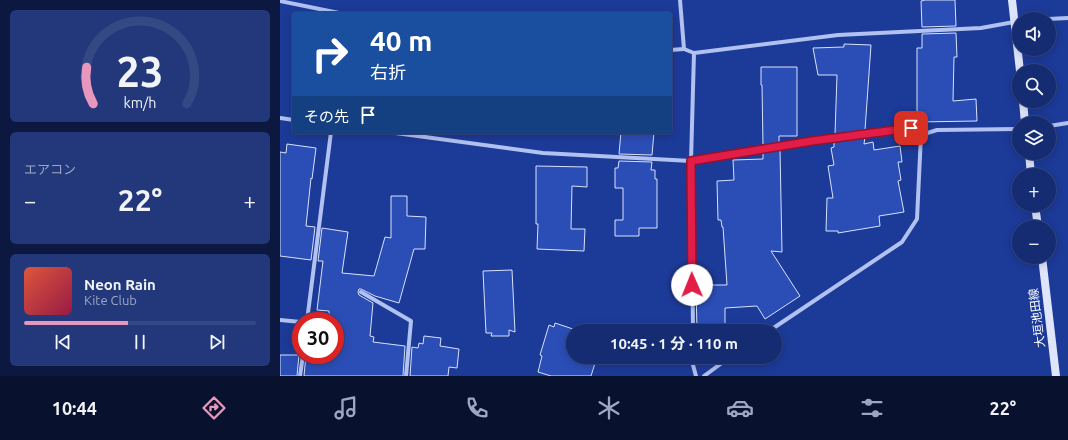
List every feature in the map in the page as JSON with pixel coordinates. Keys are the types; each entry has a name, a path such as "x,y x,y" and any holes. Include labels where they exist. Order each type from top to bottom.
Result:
{"main road":[{"path":"1012,0 1015,12"},
{"name":"大垣池田線","path":"1043,264 1056,376"}],"street":[{"path":"680,0 684,49"},
{"path":"280,1 333,12"},
{"path":"1056,19 1068,18"},
{"path":"672,50 684,49 694,53 838,35 981,28 1012,22"},
{"path":"693,324 691,161 694,53"},
{"path":"280,118 292,120"},
{"path":"1056,125 1068,123"},
{"path":"403,134 543,153 691,161 812,141 911,128 921,135"},
{"path":"921,135 937,130 1012,129"},
{"path":"308,312 331,134"},
{"path":"779,324 902,242 917,219 921,135"},
{"path":"361,292 411,321 406,376"},
{"path":"280,320 292,321"},
{"path":"300,376 302,364"},
{"path":"693,364 696,376"},
{"path":"704,376 720,364"}],"building":[{"path":"955,0 956,26 922,27 921,1"},
{"path":"956,33 957,57 954,57 953,101 976,99 977,121 917,122 917,48 922,48 922,34"},
{"path":"844,44 871,45 865,130 835,134 837,75 818,75 813,48 844,47"},
{"path":"761,67 797,67 797,136 779,136 779,143 763,146 762,85"},
{"path":"621,134 654,134 652,155 619,154"},
{"path":"865,137 864,144 873,142 874,150 900,146 902,162 898,162 901,180 898,181 904,212 879,216 880,226 838,233 838,231 826,231 827,198 833,198 828,166 834,165 831,148 834,147 834,141"},
{"path":"287,144 316,148 306,226 315,227 311,260 280,256 280,152 286,153"},
{"path":"780,150 782,252 771,251 800,296 765,319 757,306 725,308 725,324 697,324 696,285 727,285 723,227 721,220 718,220 717,181 734,180 733,160 763,159 763,153"},
{"path":"619,161 652,162 651,170 655,170 655,179 657,179 657,228 639,228 639,236 615,236 615,220 623,220 623,188 615,188 615,168 618,168"},
{"path":"536,166 587,167 587,187 572,186 571,229 585,229 584,251 537,249 538,224 536,224"},
{"path":"391,196 407,196 407,216 426,217 425,249 414,249 399,303 375,296 361,289 359,289 358,292 359,295 373,303 370,336 374,337 373,342 405,346 403,376 304,376 305,364 344,364 344,312 317,310 323,261 318,261 322,228 348,232 342,273 374,276 385,237 391,238"},
{"path":"512,270 515,332 509,330 509,336 491,336 492,333 486,333 483,271"},
{"path":"555,323 566,327 566,364 595,364 591,376 551,376 538,372 542,356 540,355 549,325 554,327"},
{"path":"424,336 441,338 440,346 459,349 457,368 449,367 448,376 410,376 412,347 418,348 419,343 423,344"},
{"path":"280,355 292,355 292,364 298,364 297,376 280,376"}],"route":[{"path":"692,285 691,161 812,141 911,128"}]}
